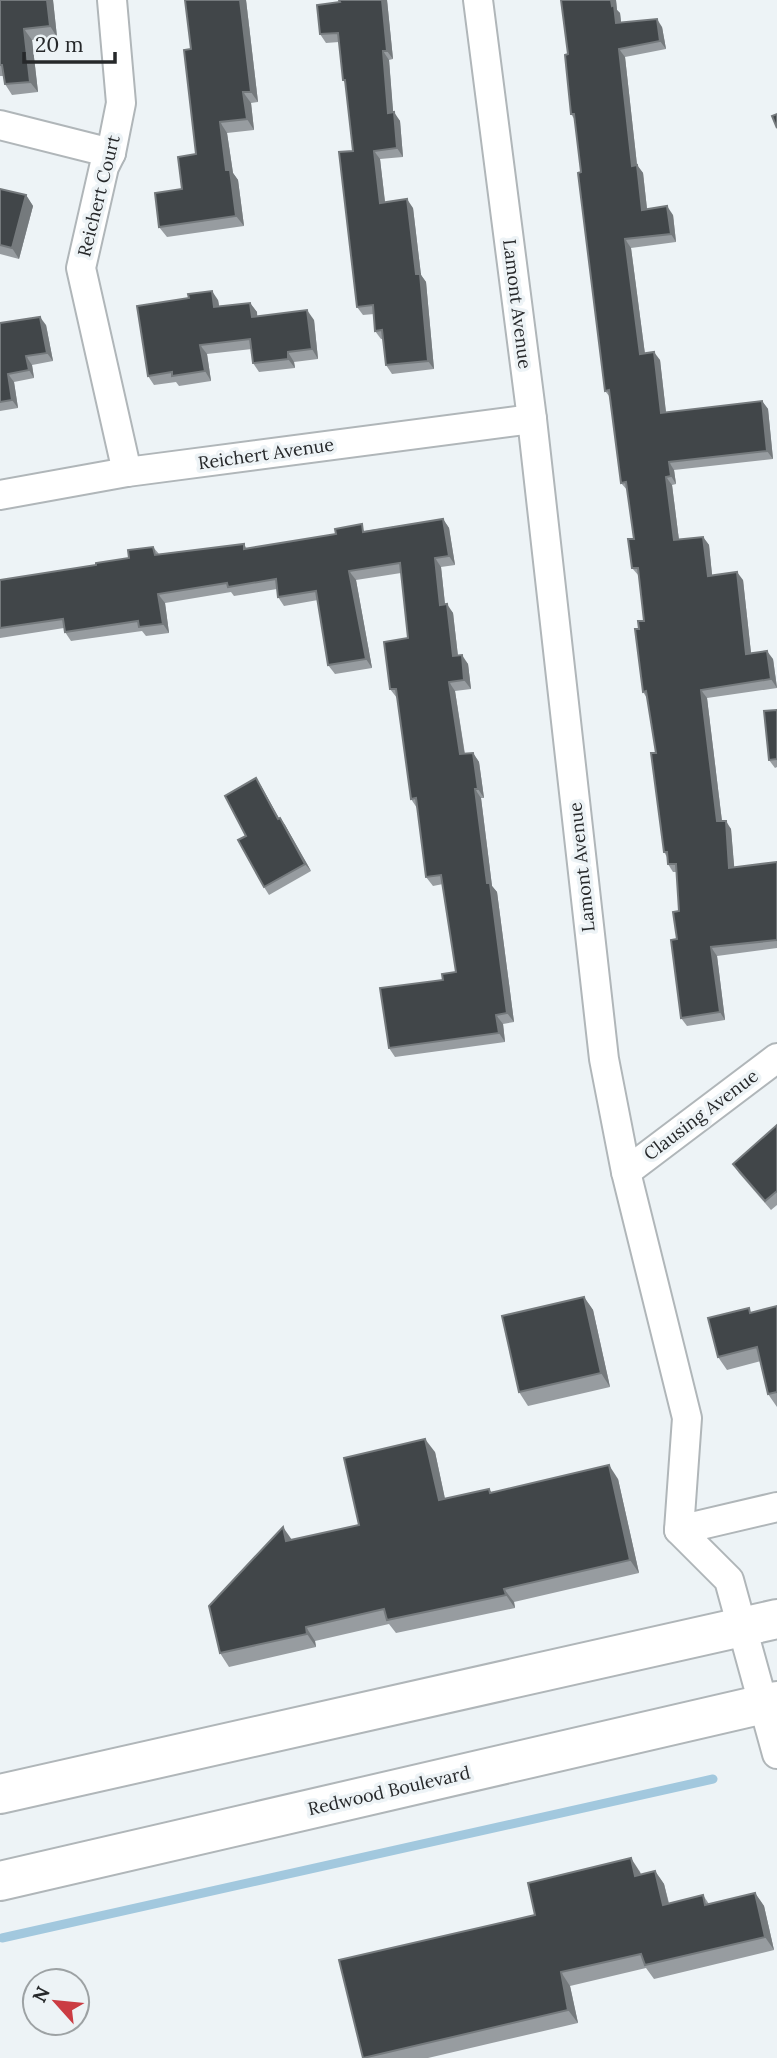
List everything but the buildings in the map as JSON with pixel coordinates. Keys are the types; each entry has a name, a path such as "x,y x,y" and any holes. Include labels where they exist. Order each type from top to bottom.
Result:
{"main road":[{"path":"0,1794 759,1623"},
{"name":"Redwood Boulevard","path":"0,1881 771,1703"}],"street":[{"name":"Reichert Court","path":"112,0 121,103 81,268 127,472"},
{"name":"Lamont Avenue","path":"478,0 532,419 604,1059 626,1172 687,1418 679,1530"},
{"path":"0,125 111,153"},
{"name":"Reichert Avenue","path":"0,495 127,472 532,419"},
{"name":"Clausing Avenue","path":"626,1172 777,1058"},
{"path":"679,1530 777,1507"},
{"path":"679,1530 729,1580 759,1623 777,1754"}],"waterway":[{"path":"2,1938 713,1779"}]}
